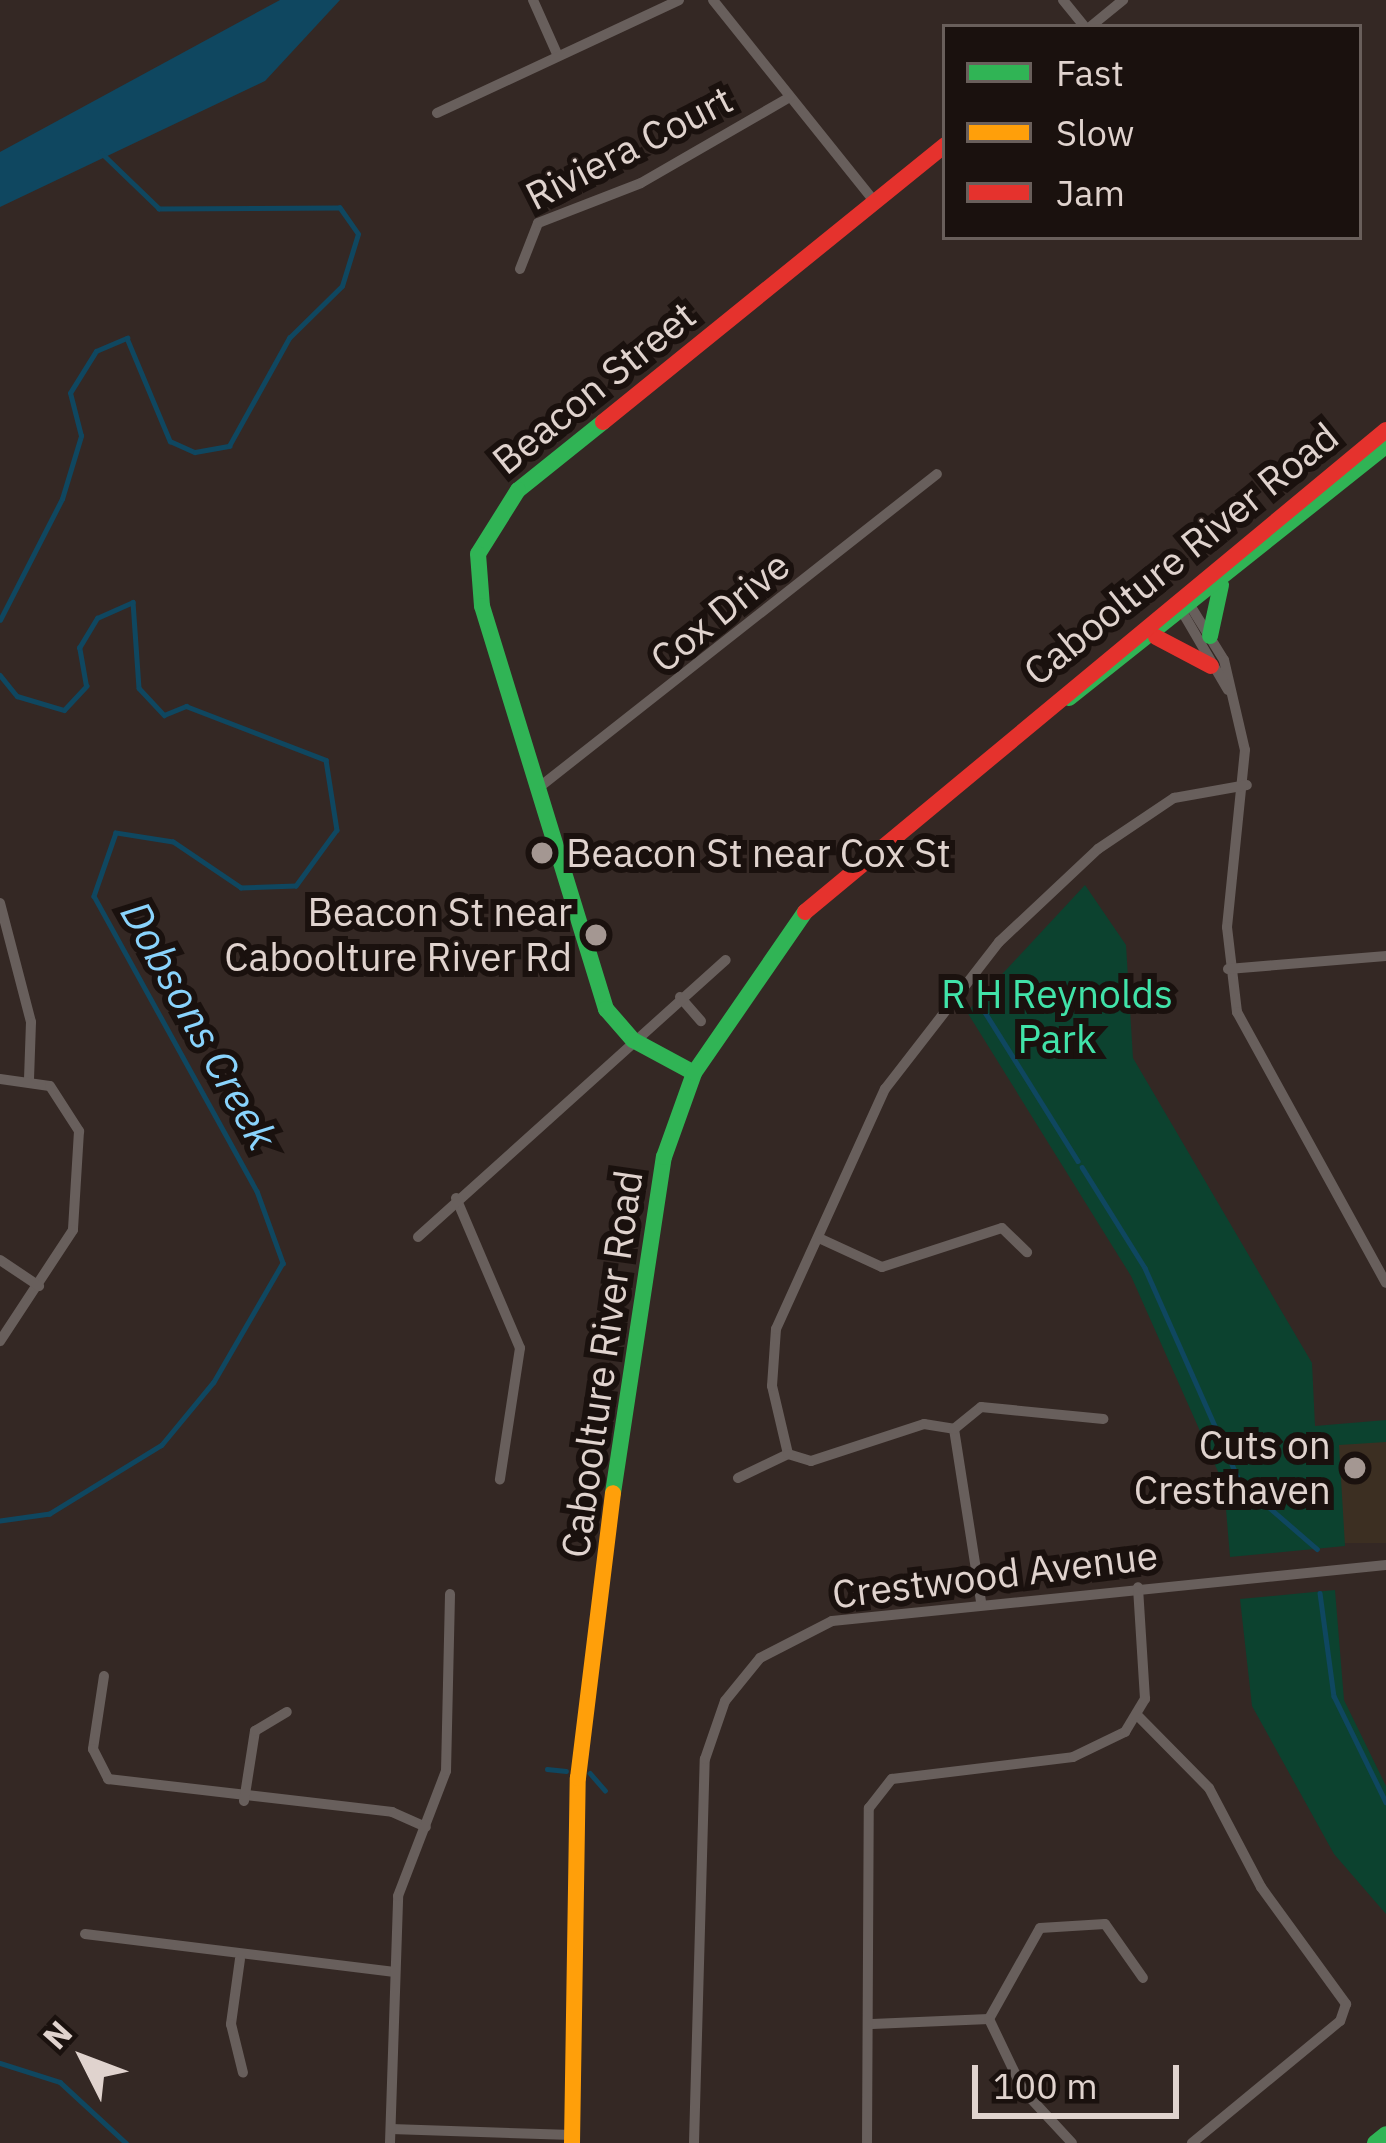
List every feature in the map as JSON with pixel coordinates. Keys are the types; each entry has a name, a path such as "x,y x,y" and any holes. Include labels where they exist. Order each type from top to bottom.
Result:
{"main road":[{"name":"Beacon Street","path":"694,1073 632,1040 606,1009 476,581 496,512 942,147"},
{"name":"Caboolture River Road","path":"573,2139 578,1778 633,1331 664,1157 694,1073 746,983 829,883 1017,730 1183,604 1386,430"},
{"name":"Caboolture River Road","path":"1017,730 1156,637 1183,604 1221,585 1386,446"},
{"path":"1210,636 1221,585"},
{"path":"1156,637 1211,666"},
{"path":"1375,2143 1386,2134"}],"street":[{"path":"533,0 557,54"},
{"path":"437,112 679,0"},
{"path":"713,0 875,202"},
{"path":"1063,0 1085,24"},
{"path":"1092,24 1123,0"},
{"name":"Riviera Court","path":"520,268 538,223 641,183 790,97"},
{"name":"Cox Drive","path":"537,789 938,475"},
{"path":"1183,604 1210,636 1230,692 1247,785 1228,969 1253,1054 1386,1282"},
{"path":"1183,604 1211,666 1230,692"},
{"path":"788,1454 772,1386 776,1329 821,1239 885,1089 1027,911 1153,808 1247,785"},
{"path":"0,903 31,1022 29,1080"},
{"path":"1228,969 1386,956"},
{"path":"418,1237 726,960"},
{"path":"680,997 701,1021"},
{"path":"0,1079 29,1080 65,1099 79,1131 73,1230 0,1341"},
{"path":"456,1198 490,1291 520,1348 500,1479"},
{"path":"821,1239 882,1267 1002,1228 1027,1252"},
{"path":"0,1260 39,1286"},
{"path":"738,1478 788,1454 811,1461 924,1424 954,1429 995,1405 1103,1419"},
{"path":"954,1429 981,1601"},
{"name":"Crestwood Avenue","path":"694,2143 703,1784 725,1701 760,1658 806,1630 981,1601 1386,1565"},
{"path":"1138,1587 1138,1716 1197,1772 1346,2004 1340,2021 1192,2143"},
{"path":"450,1594 446,1771 398,1896 390,2136 573,2139"},
{"path":"104,1676 93,1749 101,1772 244,1801 392,1812 426,1826"},
{"path":"244,1801 255,1731 286,1712"},
{"path":"867,2143 872,2024 869,1808 881,1786 1073,1757 1138,1716"},
{"path":"989,2019 1040,1928 1106,1924 1143,1978"},
{"path":"86,1934 240,1959 395,1972"},
{"path":"240,1959 231,2024 243,2073"},
{"path":"872,2024 989,2019"},
{"path":"989,2019 1023,2090 1072,2143"}],"shaded area":[{"path":"1339,1442 1386,1442 1386,1543 1339,1543"}],"green space":[{"name":"R H Reynolds Park","path":"1085,885 1126,945 1133,1058 1312,1363 1315,1426 1386,1420 1386,1442 1339,1445 1345,1546 1230,1557 1224,1485 1131,1276 967,1012"},
{"path":"1335,1590 1344,1700 1386,1786 1386,1914 1334,1854 1252,1706 1240,1599"}],"water":[{"path":"280,0 340,0 265,81 0,207 0,152"}],"waterway":[{"name":"Dobsons Creek","path":"0,620 62,499 81,436 70,393 96,351 127,338 170,441 195,452 229,446 289,338 342,286 358,234 340,208 159,209 101,153"},
{"name":"Dobsons Creek","path":"0,675 17,696 64,710 86,686 79,648 97,618 133,602 139,688 164,715 186,706 326,760 337,830 296,886 241,888 173,842 116,833 94,896 257,1191 283,1263 214,1382 162,1445 50,1514 0,1521"},
{"path":"983,1009 1078,1161"},
{"path":"1082,1167 1145,1268 1240,1482 1317,1549"},
{"path":"1320,1593 1334,1696 1386,1802"},
{"path":"547,1769 566,1771"},
{"path":"590,1773 605,1790"},
{"name":"Dobsons Creek","path":"0,2063 60,2082 126,2143"}],"traffic: fast":[{"path":"603,422 518,490 478,554 482,606 606,1009 633,1040 694,1073"},
{"path":"1069,698 1386,446"},
{"path":"1210,636 1221,585"},
{"path":"613,1493 664,1157 694,1073 805,912"},
{"path":"1375,2143 1386,2134"}],"traffic: slow":[{"path":"572,2143 578,1778 613,1493"}],"traffic: jam":[{"path":"603,422 942,147"},
{"path":"805,912 1386,430"},
{"path":"1156,637 1211,666"}],"place":[{"name":"Beacon St near Cox St","path":"542,853"},
{"name":"Beacon St near Caboolture River Rd","path":"596,935"},
{"name":"Cuts on Cresthaven","path":"1355,1468"}]}
